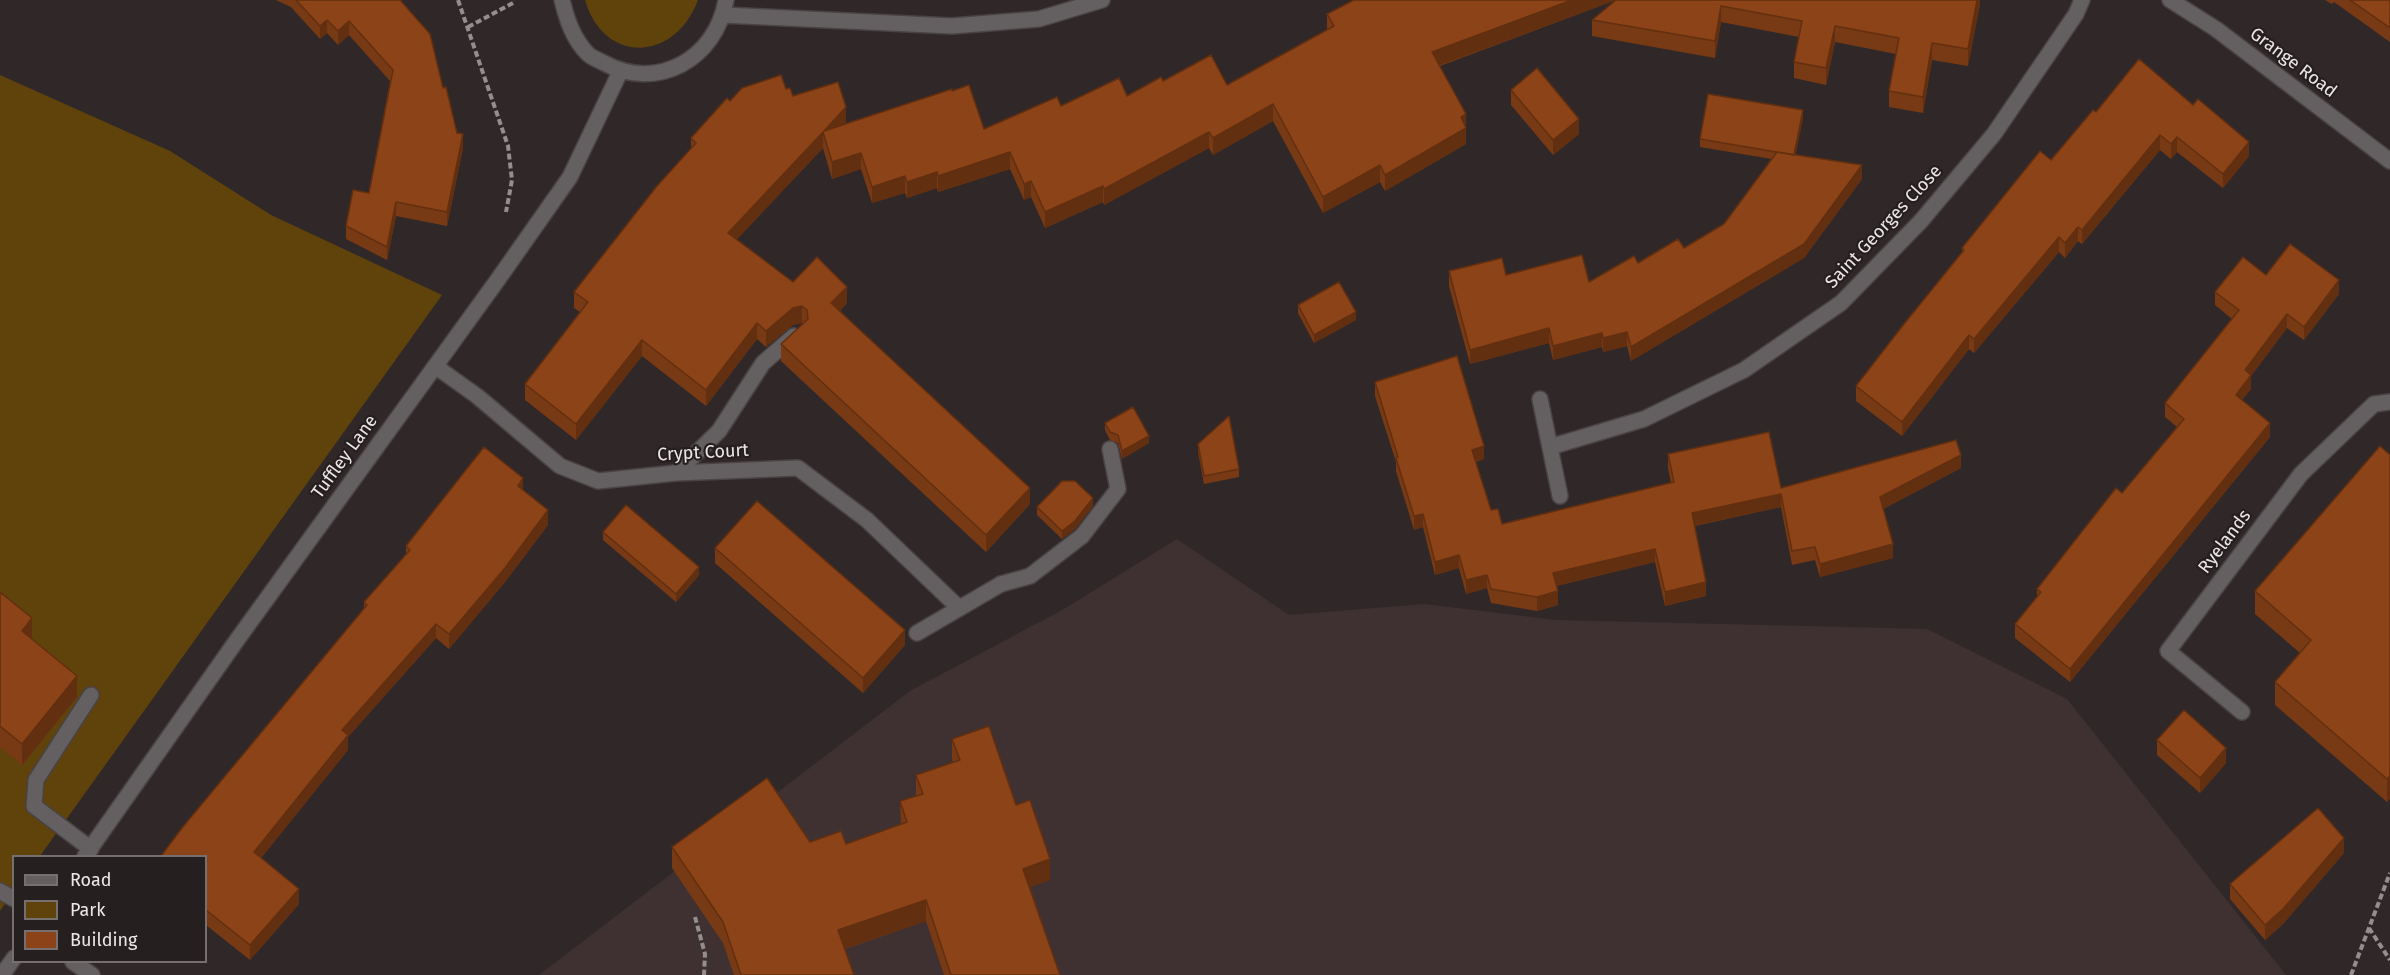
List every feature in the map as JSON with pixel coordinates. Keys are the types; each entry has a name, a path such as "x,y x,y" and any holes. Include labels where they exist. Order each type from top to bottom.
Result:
{"street":[{"path":"562,0 568,26 588,54 620,72 646,75 674,69 705,48 724,8 952,26 1039,19 1102,0"},
{"name":"Saint Georges Close","path":"1550,447 1644,419 1684,400 1744,370 1840,303 1921,221 1994,134 2076,14 2082,0"},
{"name":"Grange Road","path":"2170,0 2216,28 2390,160"},
{"name":"Tuffley Lane","path":"88,853 237,640 570,177 620,72"},
{"path":"676,472 719,431 763,363 799,332"},
{"name":"Crypt Court","path":"435,366 477,396 560,466 598,482 676,472 798,468 867,520 959,608"},
{"path":"1540,399 1560,496"},
{"name":"Ryelands","path":"2242,712 2168,651 2301,474 2374,404 2390,402"},
{"path":"917,633 1001,584 1030,576 1082,536 1118,489 1110,449"},
{"path":"88,853 34,806 36,780 91,695"},
{"path":"2,975 12,961"},
{"path":"74,963 92,975"}],"path":[{"path":"458,0 508,146 512,180 503,220"},
{"path":"468,27 513,3 514,0"},
{"path":"2351,975 2390,873"},
{"path":"695,917 705,954 704,975"},
{"path":"2369,927 2390,960"}],"shaded area":[{"path":"1177,539 1289,615 1424,604 1556,620 1927,629 2067,699 2286,975 539,975 910,691 1064,609"}],"green space":[{"path":"585,0 698,0 687,20 673,35 657,44 640,48 623,45 607,36 594,21"},
{"path":"0,75 170,151 271,215 442,295 41,855 12,855 12,893 0,911"}],"building":[{"path":"296,0 400,0 430,34 457,133 463,134 447,212 396,202 387,247 346,226 353,190 369,193 393,70 349,21 338,31 327,20 320,26"},
{"path":"1354,0 1572,0 1432,52 1466,114 1461,117 1466,128 1385,175 1380,165 1323,197 1273,104 1213,138 1209,132 1104,189 1103,186 1045,212 1031,181 1024,184 1010,152 938,176 937,172 907,182 905,176 872,187 861,153 832,162 823,132 728,233 793,282 817,257 847,287 831,303 1030,488 986,535 781,344 808,319 807,310 802,306 793,308 766,331 757,323 706,390 642,340 576,424 525,384 588,302 574,292 657,186 696,143 691,138 727,98 730,101 742,88 781,75 786,89 790,88 793,96 838,82 846,107 824,131 969,85 984,129 1057,97 1061,106 1119,78 1127,96 1161,77 1163,81 1211,55 1227,85 1334,26 1327,14"},
{"path":"1616,0 1977,0 1968,49 1932,43 1923,97 1889,91 1899,38 1835,26 1826,68 1794,62 1802,21 1721,6 1715,41 1592,20"},
{"path":"2350,0 2390,0 2390,28"},
{"path":"2139,59 2193,105 2198,99 2249,142 2223,174 2177,137 2171,144 2160,135 2082,230 2078,227 2065,243 2059,237 1974,339 1969,335 1902,422 1856,386 2040,151 2051,160 2093,110 2096,112"},
{"path":"1537,68 1579,119 1553,140 1511,90"},
{"path":"1708,94 1803,110 1794,155 1700,139"},
{"path":"1777,152 1862,165 1804,244 1631,347 1627,332 1603,338 1602,333 1553,346 1549,328 1470,350 1449,271 1502,258 1506,275 1582,255 1589,282 1634,256 1638,263 1678,239 1684,248 1724,224"},
{"path":"2290,244 2339,280 2304,327 2287,314 2245,370 2251,375 2236,395 2270,423 2070,669 2015,624 2041,592 2037,589 2116,488 2122,493 2184,419 2165,403 2239,310 2215,292 2243,257 2266,275"},
{"path":"1339,282 1356,312 1314,335 1298,305"},
{"path":"1457,356 1484,446 1472,450 1491,510 1498,509 1502,524 1674,482 1668,454 1769,432 1781,488 1956,440 1961,455 1880,497 1893,544 1820,564 1815,547 1792,551 1781,494 1692,513 1706,582 1665,592 1655,549 1553,573 1558,591 1537,597 1491,589 1487,575 1466,580 1459,555 1435,562 1423,514 1414,516 1375,382"},
{"path":"1133,407 1149,436 1122,451 1118,435 1110,432 1105,423"},
{"path":"1229,416 1239,469 1204,476 1198,444"},
{"path":"2380,446 2390,455 2390,776 2387,779 2275,682 2311,640 2255,591"},
{"path":"484,447 523,478 518,486 548,510 505,568 449,634 436,624 342,730 348,735 254,852 299,889 250,945 207,911 207,855 162,855 367,605 364,602 410,550 406,546"},
{"path":"1062,481 1075,481 1093,498 1075,521 1062,531 1037,507"},
{"path":"757,501 905,630 863,678 715,548"},
{"path":"626,505 699,567 676,594 603,532"},
{"path":"0,592 32,618 22,631 77,676 22,744 0,726"},
{"path":"2184,710 2226,748 2200,778 2157,740"},
{"path":"989,726 1016,805 1030,800 1050,859 1023,869 1060,975 951,975 926,900 838,930 854,975 741,975 723,922 672,847 767,778 810,842 841,831 846,844 907,822 900,801 923,794 916,775 960,760 952,739"},
{"path":"2318,808 2344,838 2283,909 2265,925 2230,884"}]}
